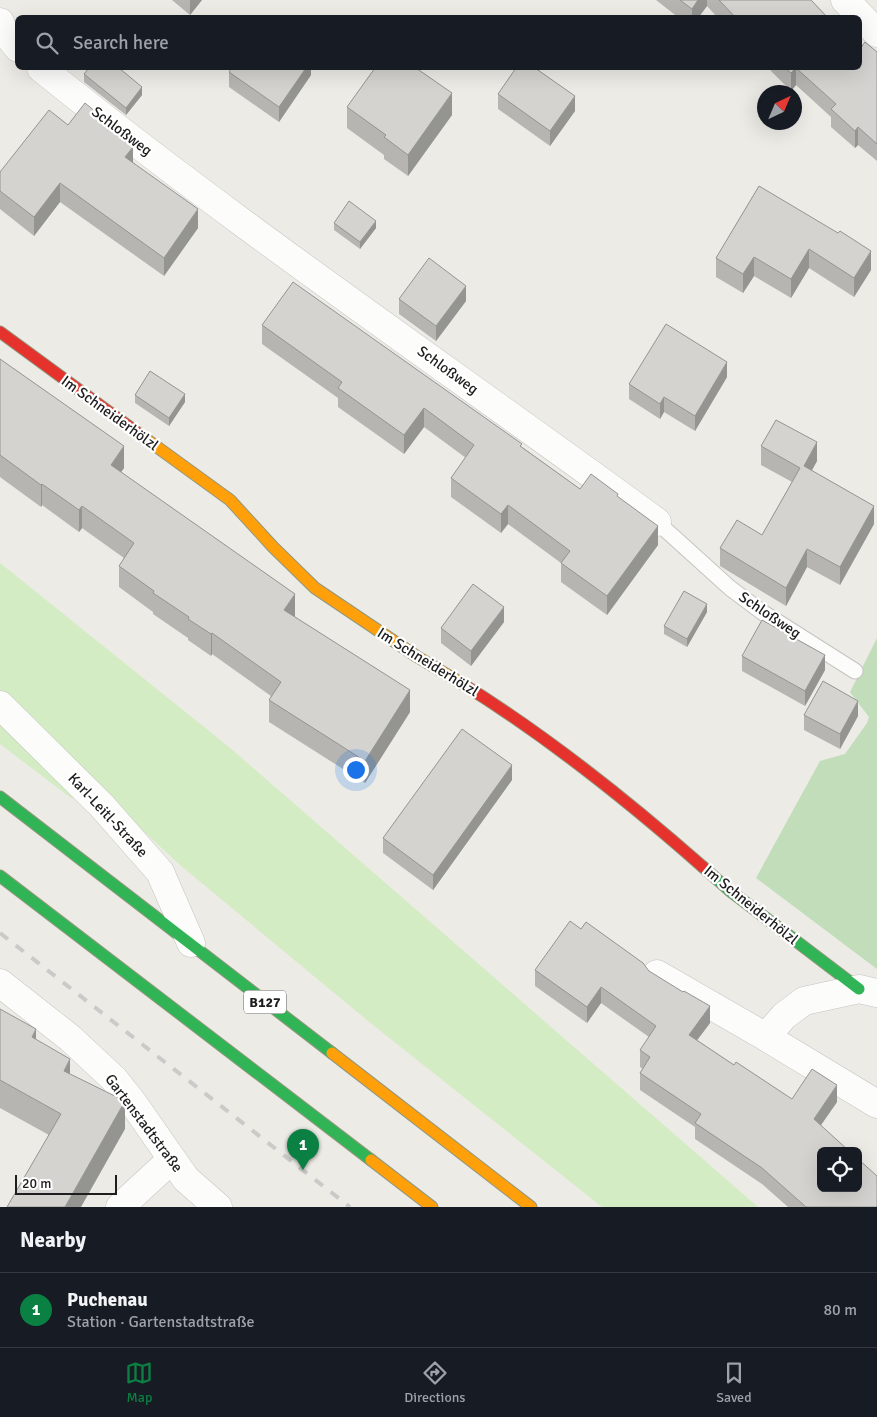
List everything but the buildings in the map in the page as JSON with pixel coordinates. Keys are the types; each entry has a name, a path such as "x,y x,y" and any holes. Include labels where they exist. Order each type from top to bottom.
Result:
{"main road":[{"name":"Im Schneiderhölzl","path":"0,332 230,500 273,547 315,588 416,656 485,698 567,755 644,815 729,890 868,991"},
{"name":"B127","path":"0,797 531,1207"},
{"path":"0,876 432,1207"}],"street":[{"path":"845,0 858,15"},
{"path":"862,19 877,33"},
{"path":"0,22 2,28 15,44"},
{"name":"Schloßweg","path":"44,70 319,278 657,522"},
{"name":"Karl-Leitl-Straße","path":"0,705 102,806 160,872 190,943"},
{"path":"656,974 877,1104"},
{"name":"Gartenstadtstraße","path":"0,983 70,1038 114,1079 186,1179 218,1207"},
{"name":"Im Schneiderhölzl","path":"766,1037 784,1016 804,1001 868,991"},
{"path":"120,1207 171,1160"}],"lane":[{"name":"Schloßweg","path":"657,522 730,588 762,612 855,672"}],"green space":[{"path":"0,563 229,747 758,1207 602,1207 368,1021 180,865 110,800 71,798 0,744"},
{"path":"877,638 877,969 756,878 820,761 845,754 867,723 869,717 850,692"}],"railway":[{"path":"0,933 350,1207"}],"traffic: fast":[{"path":"0,797 332,1053"},
{"path":"703,867 729,890 859,989"},
{"path":"0,876 371,1160"}],"traffic: slow":[{"path":"146,439 230,500 273,547 315,588 416,656 461,683"},
{"path":"332,1053 531,1207"},
{"path":"371,1160 432,1207"}],"traffic: jam":[{"path":"0,332 146,439"},
{"path":"461,683 493,703 586,770 703,867"}],"place":[{"name":"Puchenau","path":"303,1170"}]}
